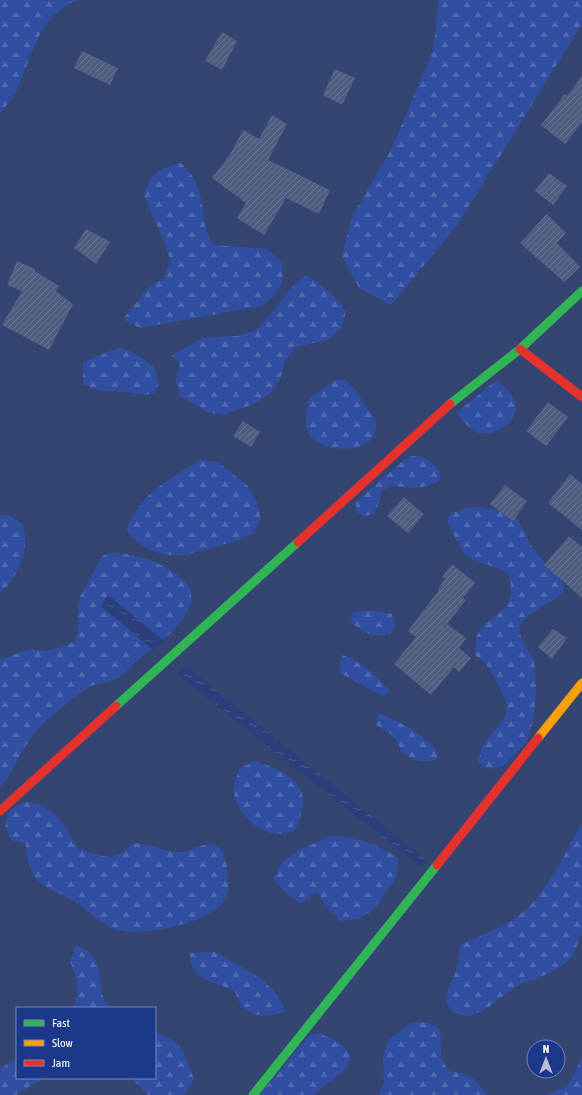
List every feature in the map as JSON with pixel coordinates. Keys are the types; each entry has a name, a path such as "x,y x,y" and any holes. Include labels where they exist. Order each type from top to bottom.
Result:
{"street":[{"path":"0,812 444,409 520,349 582,291"},
{"path":"520,349 582,397"},
{"path":"253,1095 582,682"}],"green space":[{"path":"0,0 77,0 52,18 43,29 15,93 0,113"},
{"path":"439,0 582,0 582,24 458,224 391,305 359,288 342,256 352,217 391,150 433,51"},
{"path":"181,163 193,177 200,194 206,229 213,245 267,249 282,262 281,283 277,292 262,306 140,328 123,319 150,286 165,277 170,260 165,243 144,196 149,182 156,173"},
{"path":"306,275 328,291 346,311 342,328 328,340 295,347 285,362 280,379 271,393 256,403 224,415 207,412 180,396 176,380 180,363 171,356 202,338 237,336 255,331 267,319 291,288"},
{"path":"118,348 133,353 155,368 158,386 154,393 145,395 127,392 100,391 83,384 83,362"},
{"path":"343,379 350,384 357,393 376,422 374,435 368,442 359,447 347,449 324,446 315,441 309,434 306,425 309,398 334,381"},
{"path":"497,380 514,398 516,409 514,416 505,427 491,433 477,432 466,424 457,412"},
{"path":"411,456 425,458 435,466 441,474 437,483 419,488 390,486 382,491 377,508 372,515 363,516 356,511 356,502 404,460"},
{"path":"200,460 218,462 248,486 257,502 261,519 252,534 236,541 186,555 168,555 152,551 138,543 126,530 139,507 147,497 166,481"},
{"path":"471,507 482,507 508,512 516,516 533,549 564,584 563,593 559,597 527,617 520,626 520,635 533,659 535,667 536,689 534,712 530,733 525,744 503,766 495,768 484,768 478,761 484,744 504,718 506,705 499,686 487,665 475,655 476,643 477,636 484,625 504,609 508,603 511,584 508,576 503,571 472,560 462,551 447,521 452,513"},
{"path":"0,515 9,515 23,525 25,546 18,570 8,585 0,593"},
{"path":"110,553 128,554 147,559 165,567 180,577 189,588 191,599 188,611 170,634 121,676 115,680 89,687 46,721 29,741 6,781 0,786 0,660 29,649 46,651 75,641 78,632 78,605 80,597 102,556"},
{"path":"367,610 392,614 395,623 394,631 388,634 377,635 367,633 352,623 351,614"},
{"path":"342,655 356,661 379,679 389,690 384,697 340,673"},
{"path":"378,713 403,724 424,738 437,751 437,760 418,760 406,755 401,750 397,741 387,731 376,725"},
{"path":"254,761 280,771 290,777 297,784 302,793 303,804 294,831 284,834 274,834 265,831 248,820 242,812 234,793 235,784 239,769"},
{"path":"29,802 38,804 53,813 64,825 78,848 102,856 108,857 119,854 134,843 140,843 176,852 182,852 200,846 213,844 220,848 226,860 228,883 227,895 221,905 210,913 178,926 128,932 111,928 74,901 44,885 34,876 29,863 25,843 11,840 6,826 6,820 11,810 21,804"},
{"path":"582,824 582,935 579,937 576,948 571,957 564,964 547,974 511,990 478,1013 469,1016 460,1015 452,1010 448,1006 446,996 456,971 461,944 509,922 532,904 556,871"},
{"path":"331,836 357,839 374,845 398,858 396,878 374,909 359,919 340,921 327,907 317,892 300,904 285,892 273,879 282,862 299,850"},
{"path":"76,945 91,954 96,961 98,968 103,997 110,1007 73,1007 76,1001 78,984 70,961"},
{"path":"215,952 246,969 266,983 281,1001 285,1011 269,1015 257,1015 251,1013 242,1006 235,992 199,975 194,970 191,963 190,953"},
{"path":"419,1022 436,1027 439,1031 442,1056 447,1067 453,1071 471,1077 488,1095 379,1095 384,1083 383,1058 388,1040 410,1024"},
{"path":"156,1032 172,1040 182,1049 194,1079 186,1093 180,1095 149,1095 132,1079 156,1079"},
{"path":"317,1033 329,1037 341,1044 346,1049 350,1060 347,1067 314,1095 259,1095 309,1036"},
{"path":"16,1058 16,1079 43,1079 15,1095 0,1095 0,1069"},
{"path":"582,1058 582,1095 547,1095 568,1085"}],"water":[{"path":"108,595 164,641 153,650 101,606"},
{"path":"185,665 427,861 421,868 177,674"}],"building":[{"path":"222,32 237,41 222,70 205,61"},
{"path":"82,51 118,68 110,85 74,68"},
{"path":"335,69 355,78 342,105 323,95"},
{"path":"582,76 582,122 565,144 541,125 565,94 567,96"},
{"path":"272,115 287,124 268,160 330,190 319,214 286,198 264,235 237,218 246,203 212,178 231,153 243,130 259,139"},
{"path":"549,173 567,186 553,205 535,191"},
{"path":"547,214 566,233 557,243 580,267 564,282 520,243"},
{"path":"86,229 110,242 96,264 74,248"},
{"path":"17,261 35,269 35,271 59,286 56,291 73,304 49,350 2,325 22,291 7,285"},
{"path":"548,402 568,417 546,446 526,431"},
{"path":"243,421 260,432 251,447 233,436"},
{"path":"570,474 582,484 582,530 548,503"},
{"path":"505,485 527,501 513,521 490,504"},
{"path":"404,497 424,514 408,533 387,516"},
{"path":"569,536 582,547 582,598 544,565"},
{"path":"452,564 475,583 463,598 466,600 447,624 466,638 459,648 471,658 459,672 454,667 431,695 394,664 416,637 408,631 439,590 438,589 445,579 442,577"},
{"path":"553,629 567,638 552,659 538,647"}],"traffic: fast":[{"path":"450,404 520,349 582,291"},
{"path":"116,706 298,542"},
{"path":"253,1095 437,865"}],"traffic: slow":[{"path":"538,738 582,683"}],"traffic: jam":[{"path":"520,349 582,397"},
{"path":"298,542 450,404"},
{"path":"0,811 116,706"},
{"path":"437,865 538,738"}]}
